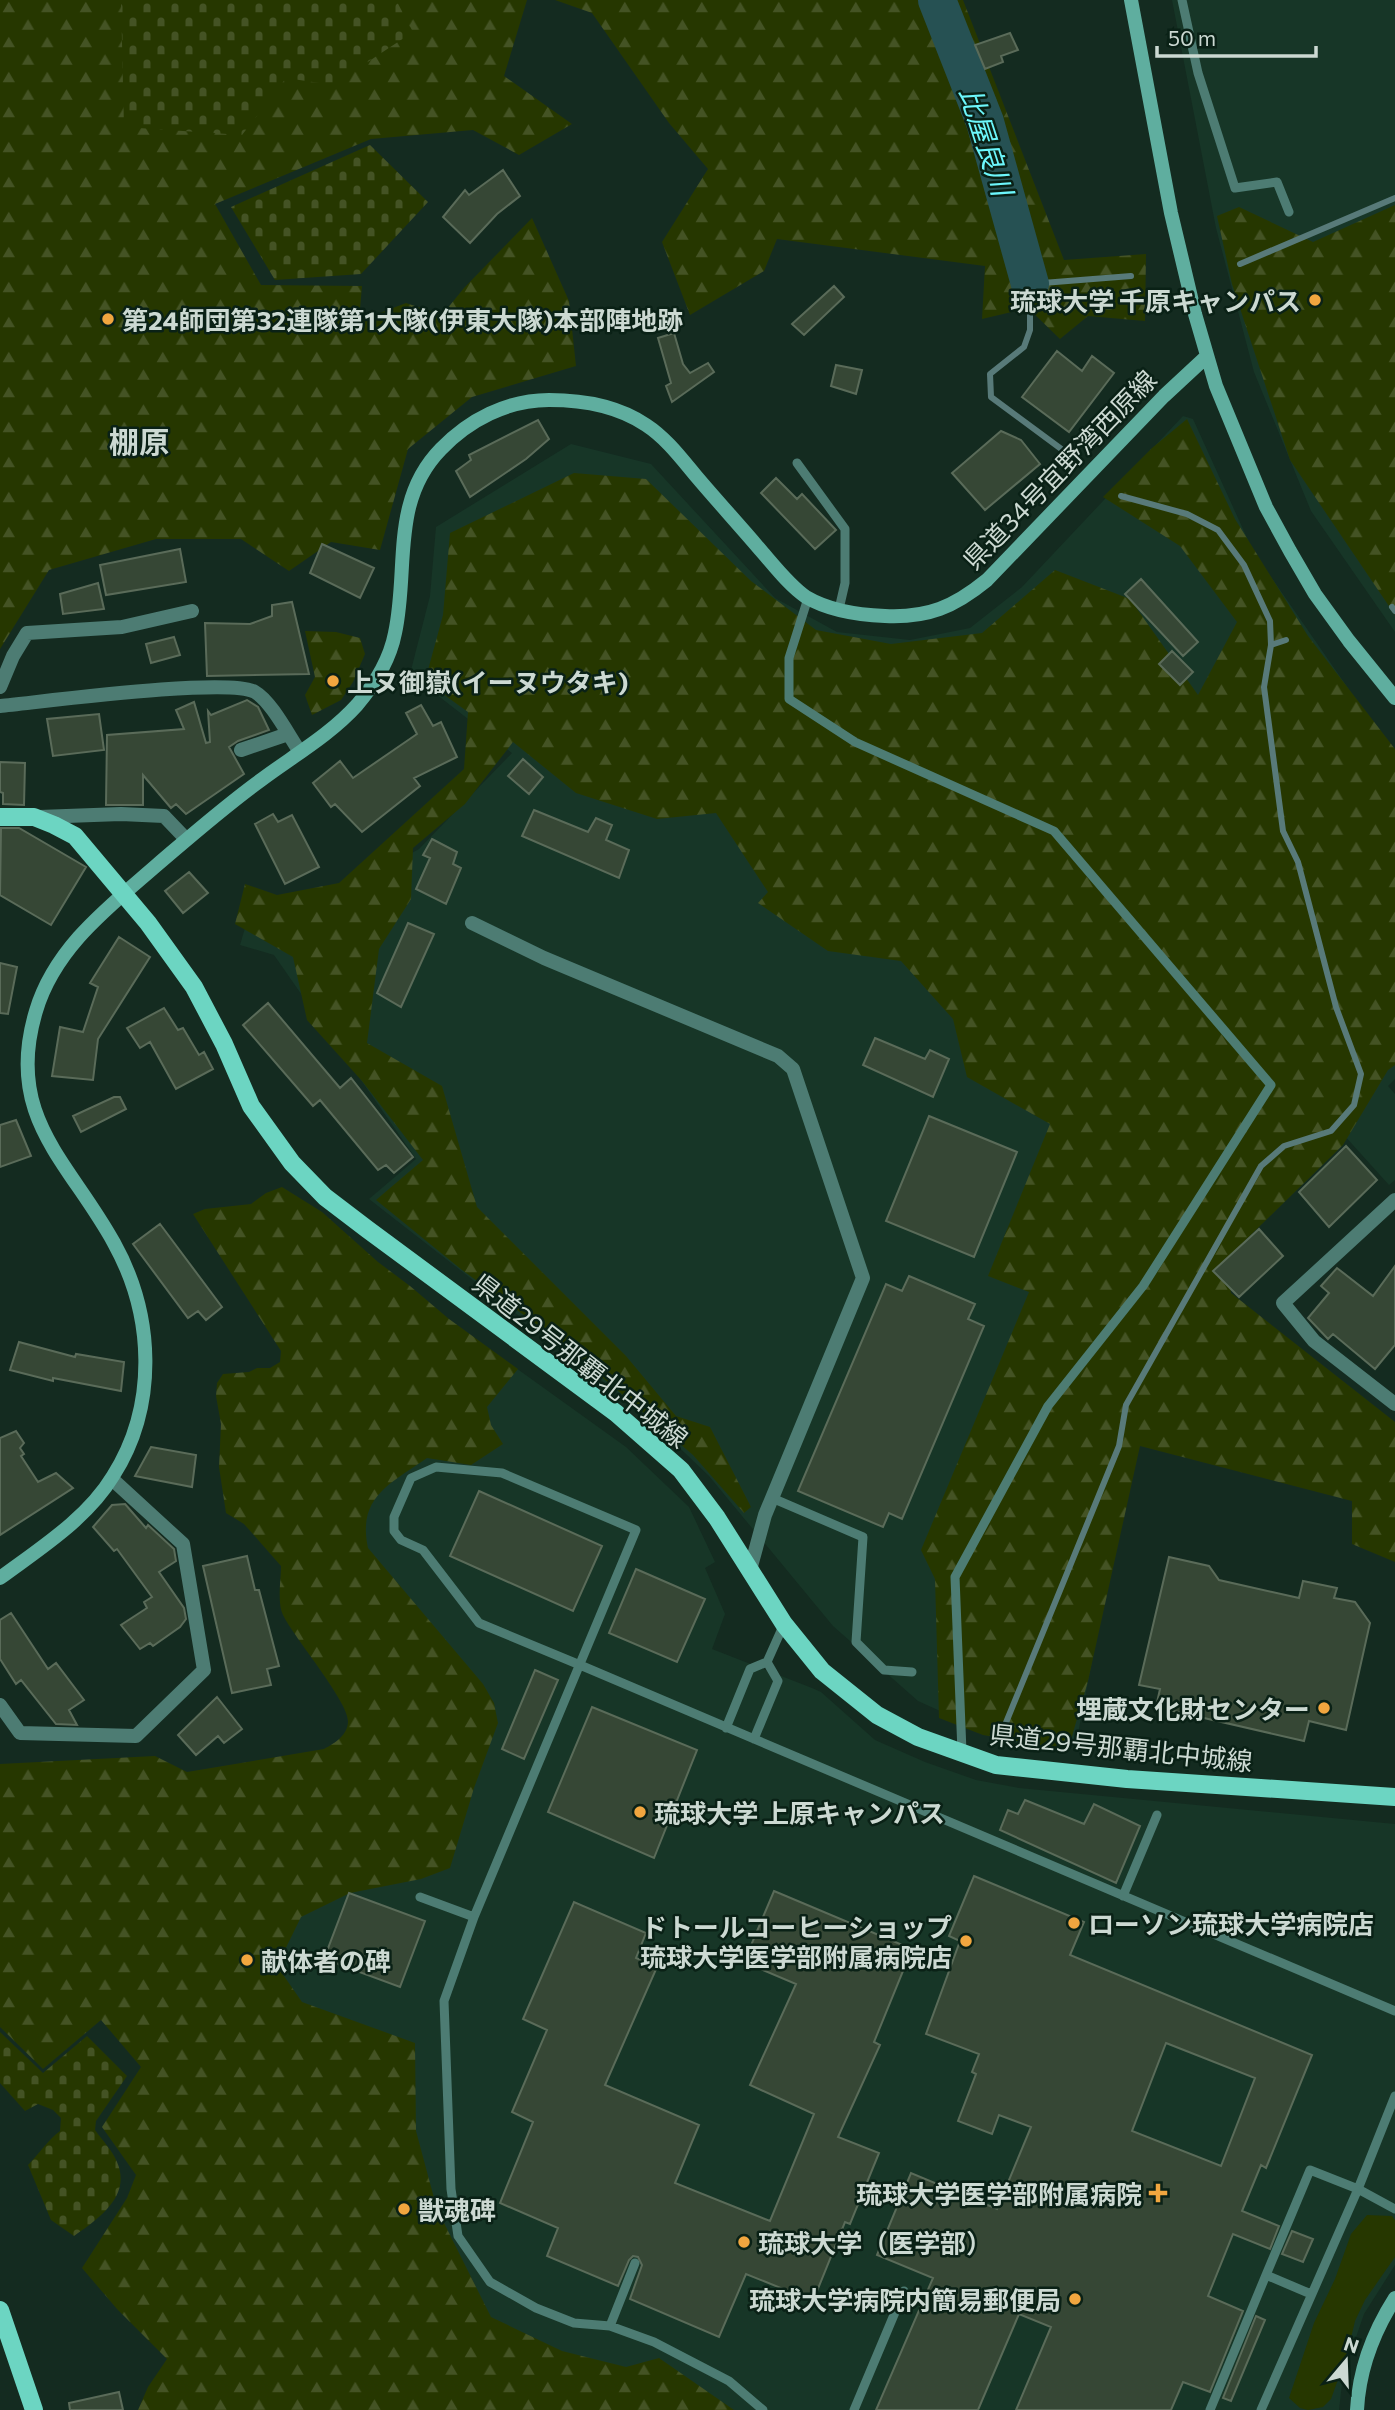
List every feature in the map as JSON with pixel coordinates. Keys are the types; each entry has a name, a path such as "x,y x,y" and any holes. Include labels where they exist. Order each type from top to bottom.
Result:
{"main road":[{"path":"1131,0 1171,213 1206,357 1266,507 1290,551 1315,594 1395,698"},
{"name":"県道34号宜野湾西原線","path":"0,1578 56,1536 84,1511 112,1479 128,1448 140,1413 146,1376 145,1334 134,1288 114,1243 51,1147 33,1108 28,1074 34,1016 51,974 85,931 186,839 331,730 359,702 372,684 394,640 399,615 405,517 418,480 433,458 466,427 500,409 539,400 584,401 607,407 645,424 675,451 770,561 808,598 870,616 902,617 932,613 963,600 996,572 1164,396 1206,357"},
{"name":"県道29号那覇北中城線","path":"0,817 34,817 75,836 148,923 194,987 224,1044 251,1106 292,1163 325,1196 616,1413 681,1470 717,1518 784,1623 822,1671 877,1715 918,1737 996,1765 1127,1779 1395,1797"},
{"path":"1357,2410 1368,2351 1395,2298"},
{"path":"0,2310 34,2410"}],"street":[{"path":"0,687 13,656 27,633 122,627 192,611"},
{"path":"0,706 212,686 254,691 265,701 300,752"},
{"path":"241,750 288,734"},
{"path":"34,817 121,814 164,816 186,839"},
{"path":"472,923 544,958 778,1056 793,1069 863,1278 765,1515 750,1570"},
{"path":"1395,1200 1283,1303 1314,1341 1395,1404"},
{"path":"0,1705 20,1733 136,1736 204,1670 183,1544 112,1479"}],"lane":[{"path":"1182,0 1198,73 1235,188 1277,182 1289,212"},
{"path":"797,463 845,529 845,583 839,609"},
{"path":"808,598 789,658 789,699 855,742 1054,831 1271,1085 1143,1286 1048,1406 955,1577 962,1754"},
{"path":"763,2410 729,2381 654,2342 610,2326 574,2323 536,2308 490,2282 458,2236 451,2189 444,2001 474,1917 579,1665 636,1530 502,1473 436,1467 411,1478 394,1517 394,1531 401,1540 423,1550 479,1623 579,1665 726,1727 1395,2011"},
{"path":"772,1498 863,1537 856,1642 884,1670 912,1672"},
{"path":"726,1727 750,1669 767,1662 784,1623"},
{"path":"754,1739 778,1681 767,1662"},
{"path":"1123,1896 1157,1815"},
{"path":"420,1896 474,1917"},
{"path":"1261,2410 1358,2189 1395,2096"},
{"path":"1210,2410 1310,2170 1358,2189 1395,2209"},
{"path":"610,2326 635,2263"},
{"path":"1266,2275 1311,2294"},
{"path":"854,2410 904,2291"}],"shaded area":[{"name":"琉球大学 千原キャンパス","path":"1172,0 1395,0 1395,632 1311,511 1254,372 1216,228"},
{"name":"琉球大学 上原キャンパス","path":"1183,416 1193,419 1253,551 1395,756 1395,1079 1388,1086 1395,1094 1395,1180 1389,1185 1343,1134 1202,1278 1136,1434 1076,1744 1011,1743 918,1701 833,1626 709,1476 641,1411 369,1199 416,1159 274,955 240,945 255,894 326,901 419,849 512,753 410,674 430,596 436,527 571,444 651,464 775,598 837,632 910,640 970,628 1022,587"},
{"name":"琉球大学 上原キャンパス","path":"283,1201 626,1447 689,1507 715,1562 705,1568 725,1614 712,1649 821,1692 875,1740 976,1780 1019,1788 1395,1824 1395,2265 1364,2314 1343,2375 1339,2410 157,2410 178,2363 162,2176 159,2069 0,1787 293,1772 354,1748 291,1372"}],"green space":[{"path":"0,0 527,0 504,76 572,124 519,155 473,130 371,139 215,204 261,285 362,286 359,321 406,303 442,315 464,288 532,218 569,301 576,366 472,397 408,449 380,550 331,542 289,571 241,539 156,539 49,570 0,649"},
{"path":"121,0 396,0 413,32 333,85 286,78 242,135 124,127"},
{"path":"555,0 963,0 1064,260 1146,254 1145,321 1088,316 1060,339 1028,308 982,319 985,266 777,239 764,271 690,315 662,242 708,169 669,123 592,13"},
{"path":"370,145 428,202 361,274 275,280 231,207"},
{"path":"1395,205 1395,615 1290,460 1232,284 1217,216 1239,207 1313,242"},
{"path":"1187,419 1235,519 1308,636 1395,749 1395,1065 1388,1070 1343,1145 1226,1259 1231,1293 1395,1422 1395,1562 1352,1544 1352,1501 1140,1446 1088,1681 1068,1750 983,1735 939,1718 935,1579 921,1550 1029,1292 988,1276 1050,1124 967,1077 953,1019 901,961 828,951 758,903 768,892 716,813 657,819 576,793 513,742 465,804 413,848 411,899 379,949 367,1043 442,1086 477,1207 626,1356 676,1416 710,1427 751,1507 744,1513 693,1455 562,1343 462,1270 376,1200 423,1160 362,1081 307,1020 293,957 235,924 245,884 277,895 339,883 464,769 468,712 425,681 443,615 450,533 574,473 646,479 751,581 816,630 891,644 982,633 1055,570 1130,599 1198,695 1237,622 1180,546 1103,497 1152,448"},
{"path":"305,631 336,632 360,638 365,654 353,682 341,700 312,715 305,695 315,677"},
{"path":"282,1187 322,1212 378,1262 449,1319 518,1369 487,1407 491,1425 503,1444 471,1465 427,1458 389,1484 372,1504 367,1516 368,1548 483,1684 494,1703 498,1723 474,1788 450,1868 421,1879 350,1893 301,1917 277,1966 302,2002 415,2043 416,2131 437,2209 491,2317 562,2351 626,2367 659,2358 734,2410 138,2410 148,2387 167,2359 117,2309 82,2268 127,2198 136,2175 102,2127 141,2067 101,2020 43,2069 0,2027 0,1764 155,1756 187,1772 324,1749 346,1730 348,1721 340,1699 289,1626 281,1610 281,1566 244,1524 226,1513 219,1467 221,1424 216,1396 217,1383 223,1374 270,1368 280,1362 281,1351 193,1214 205,1209 251,1204 266,1193"},
{"path":"0,2032 43,2073 87,2036 127,2076 96,2121 95,2130 117,2162 120,2186 102,2214 74,2236 51,2220 28,2165 60,2131 61,2118 53,2110 38,2104 25,2111 0,2083"},
{"path":"1367,2215 1392,2216 1395,2220 1395,2257 1365,2300 1355,2321 1347,2355 1331,2399 1323,2407 1308,2410 1300,2408 1289,2398 1314,2323 1335,2279 1351,2234"}],"building":[{"path":"1010,33 1018,50 1001,56 1003,62 985,69 975,45"},
{"path":"503,170 520,196 497,214 470,243 443,217 465,190 469,195"},
{"path":"834,286 844,297 804,335 792,324"},
{"path":"674,333 683,364 690,373 708,363 714,372 672,402 666,386 671,383 658,338"},
{"path":"1057,351 1082,371 1092,356 1114,373 1069,432 1022,397"},
{"path":"836,365 862,370 856,394 831,386"},
{"path":"538,420 549,439 526,459 470,497 456,471 471,460 469,455"},
{"path":"1001,431 1021,440 1040,464 985,510 952,473"},
{"path":"776,478 797,499 802,494 836,530 815,549 761,493"},
{"path":"322,544 374,568 360,598 310,573"},
{"path":"180,549 186,582 106,595 100,565"},
{"path":"1141,579 1198,642 1183,656 1125,594"},
{"path":"98,583 104,609 63,614 60,594"},
{"path":"292,602 309,674 207,676 205,623 250,624 272,616 272,605"},
{"path":"174,637 180,655 151,663 146,644"},
{"path":"1172,651 1193,672 1180,685 1159,664"},
{"path":"247,700 258,707 269,730 229,747 244,774 186,814 176,804 171,808 143,775 143,805 106,805 107,735 184,729 176,710 194,702 206,743 210,742 208,711 211,715"},
{"path":"421,705 433,726 441,722 457,757 414,778 420,786 362,832 335,804 331,807 313,783 340,761 353,778 417,734 406,713"},
{"path":"99,714 104,750 53,756 47,719"},
{"path":"523,759 543,777 529,794 508,776"},
{"path":"0,762 25,763 24,805 3,804 3,793 0,792"},
{"path":"534,810 588,832 596,818 612,825 606,840 629,850 619,878 522,836"},
{"path":"273,814 278,822 292,815 319,867 285,884 255,824"},
{"path":"1,828 19,828 86,867 51,925 0,895"},
{"path":"432,839 457,852 453,864 461,868 446,904 416,889 430,858 423,855"},
{"path":"189,872 208,893 183,913 165,891"},
{"path":"408,923 434,934 401,1007 377,993"},
{"path":"119,937 150,957 98,1039 93,1080 52,1076 60,1027 83,1032 98,987 90,983"},
{"path":"0,963 17,967 8,1014 0,1013"},
{"path":"268,1003 340,1088 351,1078 413,1157 394,1173 386,1165 378,1170 320,1100 313,1106 243,1025"},
{"path":"164,1008 178,1030 183,1028 199,1055 204,1052 213,1069 176,1089 150,1042 140,1048 127,1028"},
{"path":"875,1038 925,1059 930,1050 949,1059 933,1097 863,1065"},
{"path":"114,1097 120,1097 126,1109 81,1132 73,1116"},
{"path":"929,1116 1017,1152 974,1257 886,1221"},
{"path":"16,1120 31,1156 0,1167 0,1125"},
{"path":"1346,1146 1377,1180 1329,1227 1299,1192"},
{"path":"160,1224 222,1307 206,1320 198,1311 188,1318 133,1244"},
{"path":"1259,1229 1283,1256 1239,1297 1213,1271"},
{"path":"1395,1266 1395,1345 1375,1369 1333,1334 1328,1339 1308,1318 1329,1293 1321,1286 1337,1268 1373,1296"},
{"path":"909,1276 975,1304 968,1319 984,1326 902,1519 889,1513 883,1527 798,1491 886,1284 902,1291"},
{"path":"19,1342 75,1357 76,1354 124,1362 121,1391 53,1378 53,1381 10,1370"},
{"path":"16,1431 24,1443 20,1448 24,1454 21,1456 38,1482 56,1473 73,1488 0,1535 0,1438"},
{"path":"151,1447 196,1455 192,1487 135,1476"},
{"path":"479,1491 602,1546 573,1611 450,1556"},
{"path":"125,1504 146,1528 148,1525 174,1549 176,1561 159,1572 184,1608 186,1619 180,1627 153,1646 150,1643 140,1649 121,1625 147,1608 144,1602 152,1597 117,1549 114,1551 93,1527 112,1505"},
{"path":"247,1556 279,1666 267,1669 271,1685 232,1693 203,1566"},
{"path":"1169,1557 1209,1566 1219,1580 1299,1598 1303,1581 1337,1588 1334,1598 1355,1602 1370,1623 1346,1730 1309,1721 1304,1741 1156,1707 1160,1689 1139,1685"},
{"path":"636,1569 705,1599 677,1662 609,1633"},
{"path":"11,1613 48,1669 56,1663 84,1700 69,1710 77,1725 56,1724 21,1680 16,1684 0,1659 0,1620"},
{"path":"535,1670 558,1680 524,1759 502,1749"},
{"path":"217,1697 242,1729 224,1743 218,1736 196,1755 178,1735"},
{"path":"592,1707 697,1750 654,1858 548,1812"},
{"path":"1025,1800 1084,1824 1094,1804 1140,1826 1116,1883 1000,1830 1008,1810 1018,1814"},
{"path":"974,1876 1084,1922 1070,1955 1312,2055 1266,2168 1261,2165 1242,2211 1279,2226 1270,2249 1233,2234 1208,2296 1243,2311 1210,2392 1183,2382 1171,2410 1016,2410 1051,2327 1019,2314 978,2410 876,2410 933,2278 877,2255 911,2173 997,2209 1031,2127 999,2115 992,2134 958,2121 976,2074 972,2072 979,2054 926,2034 960,1941 949,1936","holes":["1166,2043 1255,2078 1221,2166 1132,2131"]},
{"path":"774,1891 912,1949 874,2042 880,2045 838,2137 879,2153 850,2224 845,2222 813,2301 746,2274 719,2337 630,2299 642,2265 638,2257 633,2256 629,2260 618,2286 547,2256 558,2228 500,2203 533,2122 512,2112 547,2030 523,2019 574,1902 646,1933 636,1958 657,1967 605,2085 699,2125 675,2183 770,2221 814,2114 750,2085 796,1984 744,1962"},
{"path":"349,1893 425,1921 400,1987 324,1959"},
{"path":"1292,2231 1313,2239 1303,2262 1282,2254"},
{"path":"1256,2316 1265,2320 1231,2401 1223,2398"},
{"path":"119,2392 123,2410 70,2410 69,2403"}],"waterway":[{"name":"比屋良川","path":"937,0 985,122 1030,284"},
{"path":"1240,264 1395,198"},
{"path":"1064,451 991,397 990,374 1024,347 1030,330 1030,284 1131,276"},
{"path":"1005,1725 1119,1446 1126,1405 1261,1166 1284,1146 1331,1131 1354,1105 1361,1074 1336,1007 1298,862 1283,831 1264,687 1271,645 1270,621 1244,565 1218,530 1187,514 1121,496"},
{"path":"1392,607 1395,611"},
{"path":"1271,645 1286,640"}],"place":[{"name":"琉球大学 千原キャンパス","path":"1315,300"},
{"name":"第24師団第32連隊第1大隊(伊東大隊)本部陣地跡","path":"108,319"},
{"name":"上ヌ御嶽(イーヌウタキ)","path":"333,681"},
{"name":"埋蔵文化財センター","path":"1324,1708"},
{"name":"琉球大学 上原キャンパス","path":"640,1812"},
{"name":"ローソン琉球大学病院店","path":"1074,1923"},
{"name":"ドトールコーヒーショップ 琉球大学医学部附属病院店","path":"966,1941"},
{"name":"献体者の碑","path":"247,1960"},
{"name":"琉球大学医学部附属病院","path":"1158,2193"},
{"name":"獣魂碑","path":"404,2209"},
{"name":"琉球大学（医学部）","path":"744,2242"},
{"name":"琉球大学病院内簡易郵便局","path":"1075,2299"}],"district":[{"name":"棚原","path":"139,440"}]}
